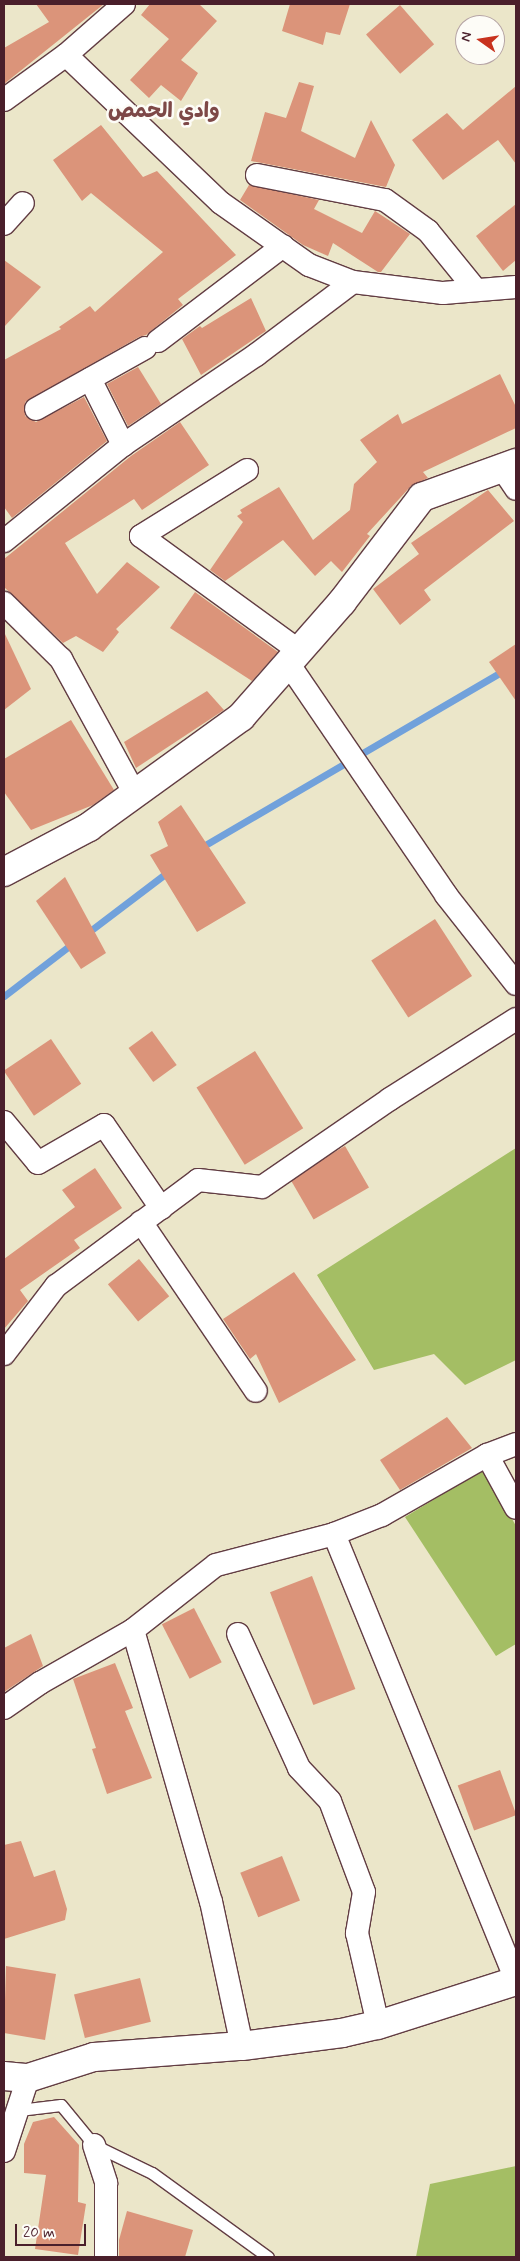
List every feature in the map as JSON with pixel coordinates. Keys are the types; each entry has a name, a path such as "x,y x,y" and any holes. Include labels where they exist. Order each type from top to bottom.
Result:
{"street":[{"path":"4,100 66,55 124,4"},
{"path":"66,55 221,203 309,265 353,282 444,293 516,287"},
{"path":"257,175 385,200 428,231 476,290"},
{"path":"4,224 23,203"},
{"path":"36,409 152,344 283,246"},
{"path":"4,540 123,446 256,355 353,282"},
{"path":"90,379 123,446"},
{"path":"247,470 141,536 294,657 446,895 516,984"},
{"path":"4,872 89,827 242,717 342,602 422,497 512,473"},
{"path":"4,603 61,659 135,794"},
{"path":"4,1354 56,1286 198,1180 262,1188 390,1099 516,1019"},
{"path":"4,1122 38,1163 104,1124 161,1208"},
{"path":"141,1222 256,1391"},
{"path":"4,1708 40,1683 133,1630 216,1565 334,1534 382,1515 487,1456 516,1444"},
{"path":"487,1456 516,1508"},
{"path":"4,2151 19,2110 16,2077 94,2057 242,2046 378,2026 516,1982 334,1534"},
{"path":"133,1630 211,1902 242,2046"},
{"path":"238,1634 299,1768 330,1801 364,1892 357,1933 378,2026"},
{"path":"94,2145 106,2182 106,2257"}],"lane":[{"path":"19,2110 61,2105 94,2145 152,2173 268,2257"}],"green space":[{"path":"516,1148 516,1360 465,1385 434,1354 374,1370 317,1275"},
{"path":"484,1469 516,1526 516,1644 496,1656 405,1517"},
{"path":"516,2166 516,2257 416,2257 430,2184"}],"building":[{"path":"36,4 104,4 4,84 4,48 49,22"},
{"path":"150,4 199,4 217,21 181,60 198,73 181,101 161,85 149,98 130,80 169,39 141,15"},
{"path":"290,4 350,4 340,35 326,32 323,45 282,31"},
{"path":"400,5 434,44 400,74 366,35"},
{"path":"299,82 314,86 301,131 355,158 371,120 395,165 386,187 251,161 265,112 286,118"},
{"path":"516,86 516,164 498,140 443,180 412,140 447,113 463,130"},
{"path":"101,125 143,177 157,171 236,255 178,299 183,305 146,335 139,337 25,402 25,416 36,422 84,397 107,441 12,518 4,507 4,360 61,329 59,327 90,306 95,312 163,252 91,193 82,201 53,160"},
{"path":"249,185 319,200 314,209 362,233 375,211 410,234 381,272 378,272 333,243 328,256 303,245 240,200"},
{"path":"516,204 516,260 503,271 476,236"},
{"path":"4,260 41,287 4,327"},
{"path":"251,298 266,331 201,375 182,339 200,326 202,328"},
{"path":"138,367 161,404 128,426 107,384"},
{"path":"500,374 516,407 516,428 423,472 428,478 411,486 367,534 370,536 342,572 331,561 315,576 283,540 225,581 210,570 243,522 237,516 242,513 240,510 279,487 313,540 350,510 354,484 377,462 360,440 398,414 402,424"},
{"path":"180,422 209,465 142,510 134,499 65,543 97,594 127,562 160,587 116,629 119,632 103,652 76,636 63,643 4,587 4,559 131,456"},
{"path":"488,490 514,521 424,590 431,600 400,625 373,589 419,554 411,543"},
{"path":"195,592 278,652 252,681 170,628"},
{"path":"4,632 31,689 4,710"},
{"path":"516,644 516,701 489,662"},
{"path":"207,691 224,710 136,768 124,742"},
{"path":"71,720 114,790 93,805 31,830 4,792 4,759"},
{"path":"181,805 246,903 197,932 150,855 168,846 158,822"},
{"path":"65,877 106,953 81,969 36,901"},
{"path":"435,919 472,976 408,1017 371,960"},
{"path":"152,1031 177,1065 153,1082 129,1048"},
{"path":"51,1039 81,1084 34,1116 4,1071"},
{"path":"255,1051 303,1128 245,1165 196,1088"},
{"path":"345,1146 369,1188 314,1220 290,1178"},
{"path":"95,1168 122,1208 74,1240 80,1248 20,1290 28,1301 4,1329 4,1259 75,1207 62,1190"},
{"path":"139,1259 169,1296 138,1321 108,1284"},
{"path":"294,1272 356,1360 279,1403 256,1354 250,1359 223,1319"},
{"path":"447,1417 472,1448 400,1490 380,1460"},
{"path":"312,1576 355,1689 313,1705 270,1592"},
{"path":"194,1608 222,1662 190,1679 162,1624"},
{"path":"31,1634 43,1666 4,1692 4,1648"},
{"path":"115,1663 133,1708 125,1711 152,1778 107,1794 92,1749 96,1748 73,1679"},
{"path":"500,1770 516,1815 474,1830 458,1785"},
{"path":"21,1841 34,1877 55,1870 67,1909 65,1920 4,1939 4,1845"},
{"path":"282,1856 300,1901 258,1917 240,1873"},
{"path":"6,1966 56,1974 45,2040 4,2033"},
{"path":"140,1978 151,2022 85,2038 74,1994"},
{"path":"54,2117 79,2145 78,2202 86,2204 78,2255 35,2249 46,2175 24,2173 24,2144 33,2122"},
{"path":"127,2211 193,2230 185,2257 119,2257 119,2240"}],"waterway":[{"path":"200,848 516,663"},
{"path":"86,934 169,871"},
{"path":"4,996 73,943"}],"district":[{"name":"وادي الحمص","path":"164,111"}]}
